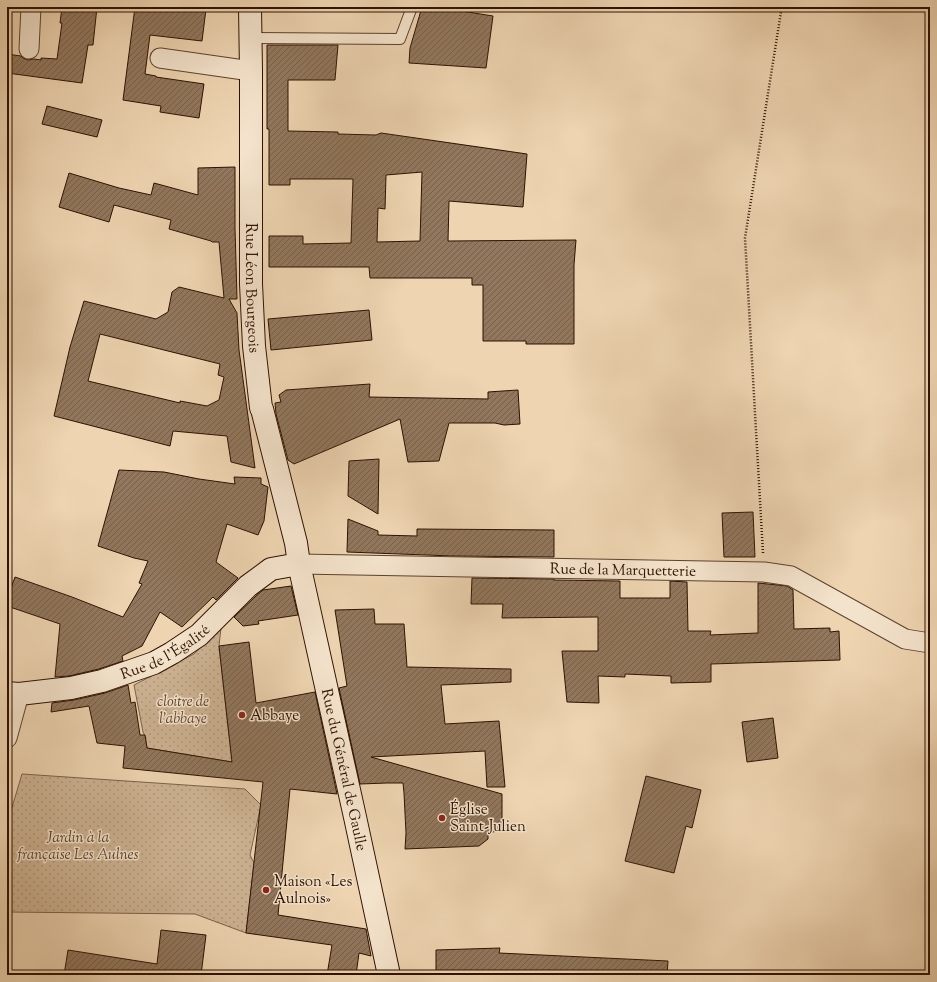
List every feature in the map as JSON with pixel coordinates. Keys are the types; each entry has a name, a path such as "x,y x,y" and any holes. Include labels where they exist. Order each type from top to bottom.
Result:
{"street":[{"path":"29,49 31,7"},
{"name":"Rue Léon Bourgeois","path":"250,7 251,284 254,346 261,408 296,543 300,564"},
{"path":"160,58 251,72"},
{"name":"Rue de la Marquetterie","path":"300,564 764,572 791,576 905,639 930,643"},
{"name":"Rue de l'Égalité","path":"13,693 71,688 102,681 154,663 172,653 199,634 248,586 271,569 300,564"},
{"name":"Rue du Général de Gaulle","path":"300,564 389,975"},
{"path":"7,738 13,693"}],"lane":[{"path":"250,38 400,39 412,7"}],"path":[{"path":"764,572 745,238 783,7"}],"green space":[{"name":"cloitre de l'abbaye","path":"221,628 219,646 232,762 147,748 134,685 194,654"},
{"name":"Jardin à la française Les Aulnes","path":"22,774 245,789 261,805 250,855 254,863 246,933 195,914 7,912 7,824"}],"building":[{"path":"62,7 97,7 93,45 88,45 82,83 7,73 7,54 21,56 28,60 41,60 41,58 57,59 62,23 60,23"},
{"path":"135,7 176,9 176,7 189,7 206,9 202,41 150,35 145,74 204,84 199,118 160,112 161,106 123,100"},
{"path":"422,7 436,7 493,16 486,68 409,63 410,48"},
{"path":"267,45 338,45 335,80 288,80 288,131 338,132 338,134 376,135 381,133 527,154 523,207 449,201 448,241 576,240 574,265 574,344 526,344 526,341 483,341 483,285 472,285 472,278 370,278 369,267 269,267 269,236 303,236 303,244 351,243 353,179 290,179 290,185 269,185 269,129 267,129","holes":["422,172 420,241 377,242 378,208 385,209 386,175"]},
{"path":"47,106 102,120 97,137 42,124"},
{"path":"235,167 237,299 229,299 237,313 239,350 255,468 231,462 227,436 173,431 170,446 54,416 70,347 84,301 156,319 168,312 172,292 179,287 224,298 219,242 212,242 169,229 171,220 114,205 109,222 59,207 69,173 119,188 151,195 154,183 198,195 198,168","holes":["100,334 220,364 218,375 224,377 219,400 207,406 180,401 180,403 88,381"]},
{"path":"369,310 372,340 271,350 268,319"},
{"path":"370,384 369,397 488,399 488,392 518,390 520,424 504,425 495,423 449,423 439,461 408,462 400,419 294,464 288,460 276,414 275,403 281,402 279,395 286,390"},
{"path":"379,459 378,514 348,496 349,461"},
{"path":"119,470 164,472 235,484 234,477 261,478 261,484 268,487 264,521 258,535 227,524 216,562 238,578 216,600 213,597 182,627 160,612 142,646 122,656 123,661 99,669 69,676 55,677 60,624 7,606 7,599 15,577 123,617 142,584 139,583 148,561 98,546"},
{"path":"753,512 755,557 724,557 722,513"},
{"path":"348,519 378,531 378,535 417,536 417,529 554,530 554,557 453,556 347,552"},
{"path":"472,578 620,581 620,598 670,598 670,581 687,582 688,631 711,631 710,635 758,633 758,583 787,586 793,590 794,629 830,628 830,632 839,631 840,660 711,664 711,682 671,683 671,676 625,674 625,677 598,676 599,703 567,702 562,651 598,651 598,617 502,618 503,604 471,604"},
{"path":"291,586 298,615 258,621 259,624 243,626 234,617 263,590"},
{"path":"374,609 375,624 404,624 407,667 511,669 511,682 441,685 445,724 499,721 505,787 487,787 485,751 371,757 502,794 502,830 488,833 488,839 479,846 405,849 406,833 403,783 360,784 339,688 347,686 335,610"},
{"path":"249,642 256,703 315,692 337,794 290,789 278,915 366,929 371,956 359,953 356,975 327,975 332,945 246,933 263,782 123,768 125,746 97,743 89,706 51,712 52,703 105,693 128,685 131,703 135,702 140,735 145,735 147,748 232,762 219,646"},
{"path":"773,718 778,758 747,762 742,722"},
{"path":"646,776 701,790 692,828 686,826 674,873 625,861"},
{"path":"161,930 206,935 201,975 64,975 68,950 157,964"},
{"path":"500,948 499,953 668,961 667,975 436,975 436,950"}],"place":[{"name":"Abbaye","path":"242,715"},
{"name":"Église Saint-Julien","path":"442,818"},
{"name":"Maison «Les Aulnois»","path":"266,890"}]}
